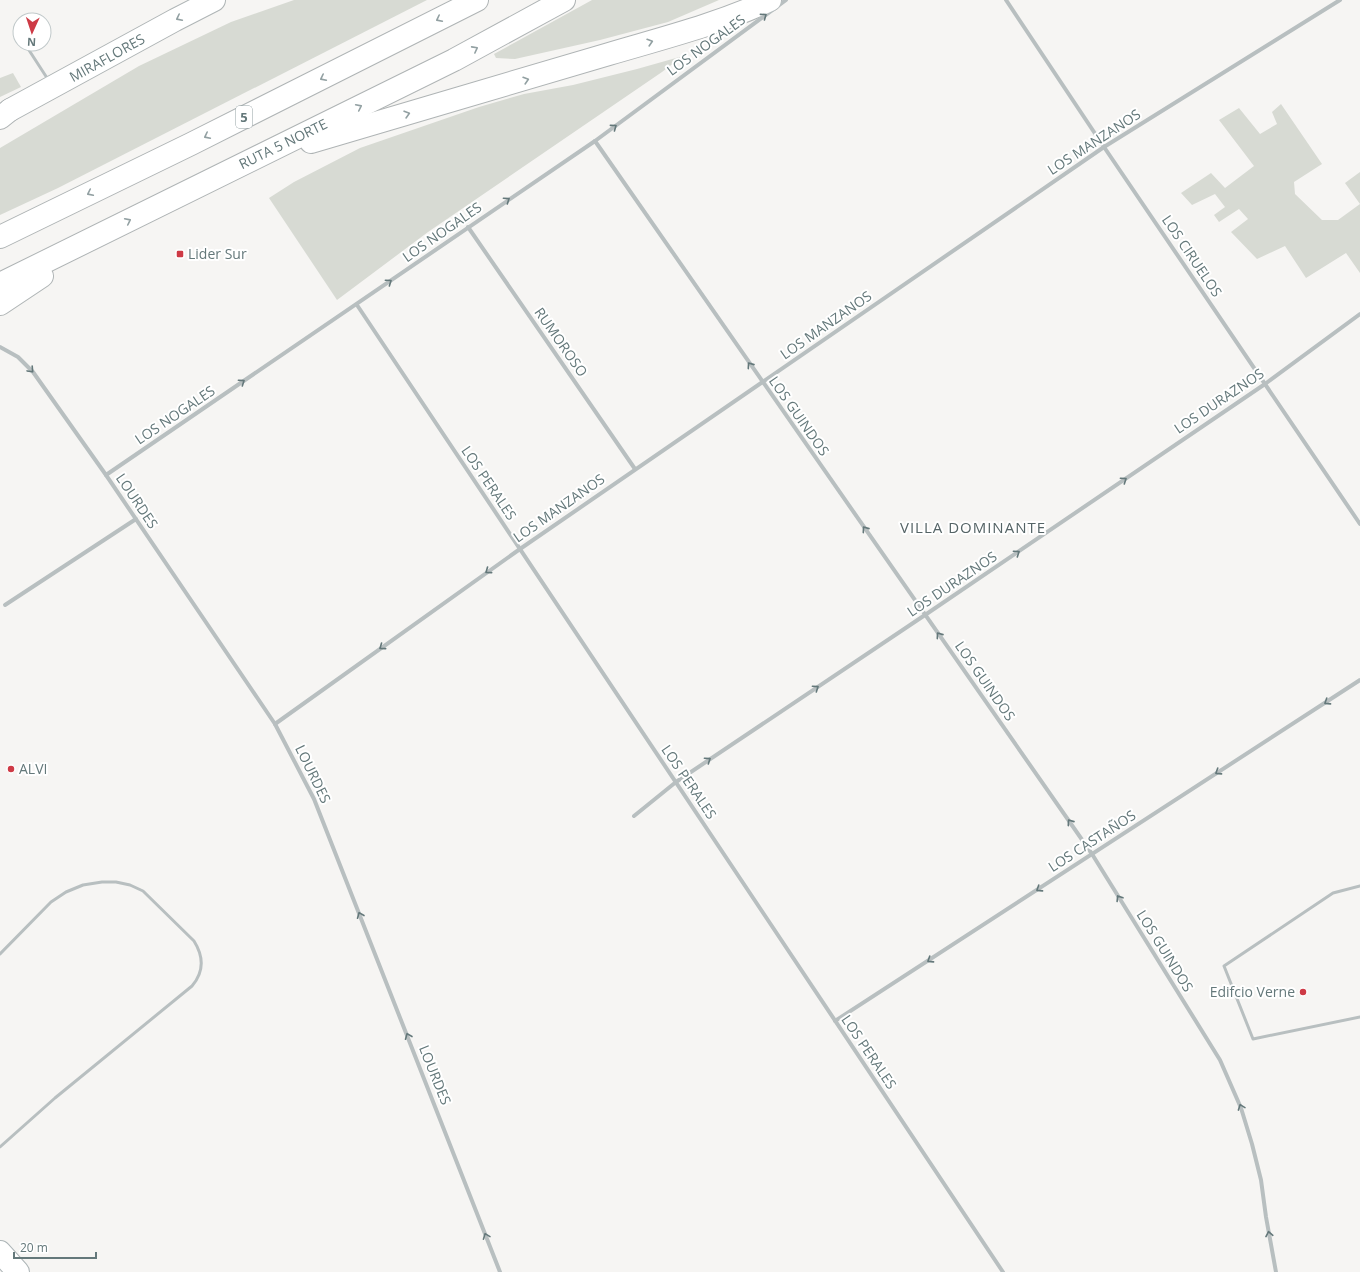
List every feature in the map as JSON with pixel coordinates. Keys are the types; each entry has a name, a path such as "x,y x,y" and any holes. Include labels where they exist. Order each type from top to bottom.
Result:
{"main road":[{"name":"MIRAFLORES","path":"3,115 214,0"},
{"name":"5","path":"0,237 198,140 477,0"},
{"name":"RUTA 5 NORTE","path":"0,284 454,60 564,0"},
{"path":"249,162 403,114 489,91 682,33 723,19 770,0"},
{"path":"0,304 93,238"},
{"path":"0,1252 18,1272"}],"street":[{"name":"LOS NOGALES","path":"106,475 357,305 594,141 786,0"},
{"name":"LOS CIRUELOS","path":"1006,0 1360,524"},
{"name":"LOS MANZANOS","path":"275,724 520,548 1104,147 1340,0"},
{"name":"LOS GUINDOS","path":"594,141 1092,854 1220,1060 1241,1108 1252,1144 1261,1180 1276,1272"},
{"name":"RUMOROSO","path":"468,227 635,469"},
{"name":"LOS PERALES","path":"357,305 1003,1272"},
{"name":"LOS DURAZNOS","path":"634,816 676,782 1265,384 1360,314"},
{"name":"LOURDES","path":"0,347 18,358 34,372 106,475 275,724 314,799 500,1272"},
{"path":"5,605 136,519"},
{"name":"LOS CASTAÑOS","path":"835,1021 1360,680"}],"lane":[{"path":"31,52 53,87"},
{"path":"0,954 51,902 66,892 84,885 102,882 116,882 143,891 194,941 201,957 202,966 200,973 192,986 55,1098 0,1147"},
{"path":"1360,886 1333,893 1224,966 1253,1040 1360,1017"}],"shaded area":[{"path":"294,0 427,0 58,188 0,215 0,148 139,66 231,22"},
{"path":"592,0 719,0 668,22 600,40 515,59 496,58 494,54"},
{"path":"683,56 662,72 428,232 337,300 269,198 294,182 360,148 479,107 524,94 573,85"},
{"path":"13,73 21,87 0,97 0,78"},
{"path":"1281,104 1322,164 1294,182 1295,194 1322,220 1338,220 1360,204 1360,273 1346,253 1306,278 1285,246 1257,259 1231,232 1248,219 1239,209 1219,222 1214,215 1225,207 1215,194 1192,205 1181,193 1211,173 1225,188 1254,166 1219,120 1239,108 1260,134 1277,124 1272,112"},
{"path":"1360,172 1360,204 1345,183"}],"place":[{"name":"Lider Sur","path":"180,254"},
{"name":"ALVI","path":"11,769"},
{"name":"Edifcio Verne","path":"1303,992"}],"district":[{"name":"VILLA DOMINANTE","path":"973,528"}]}
